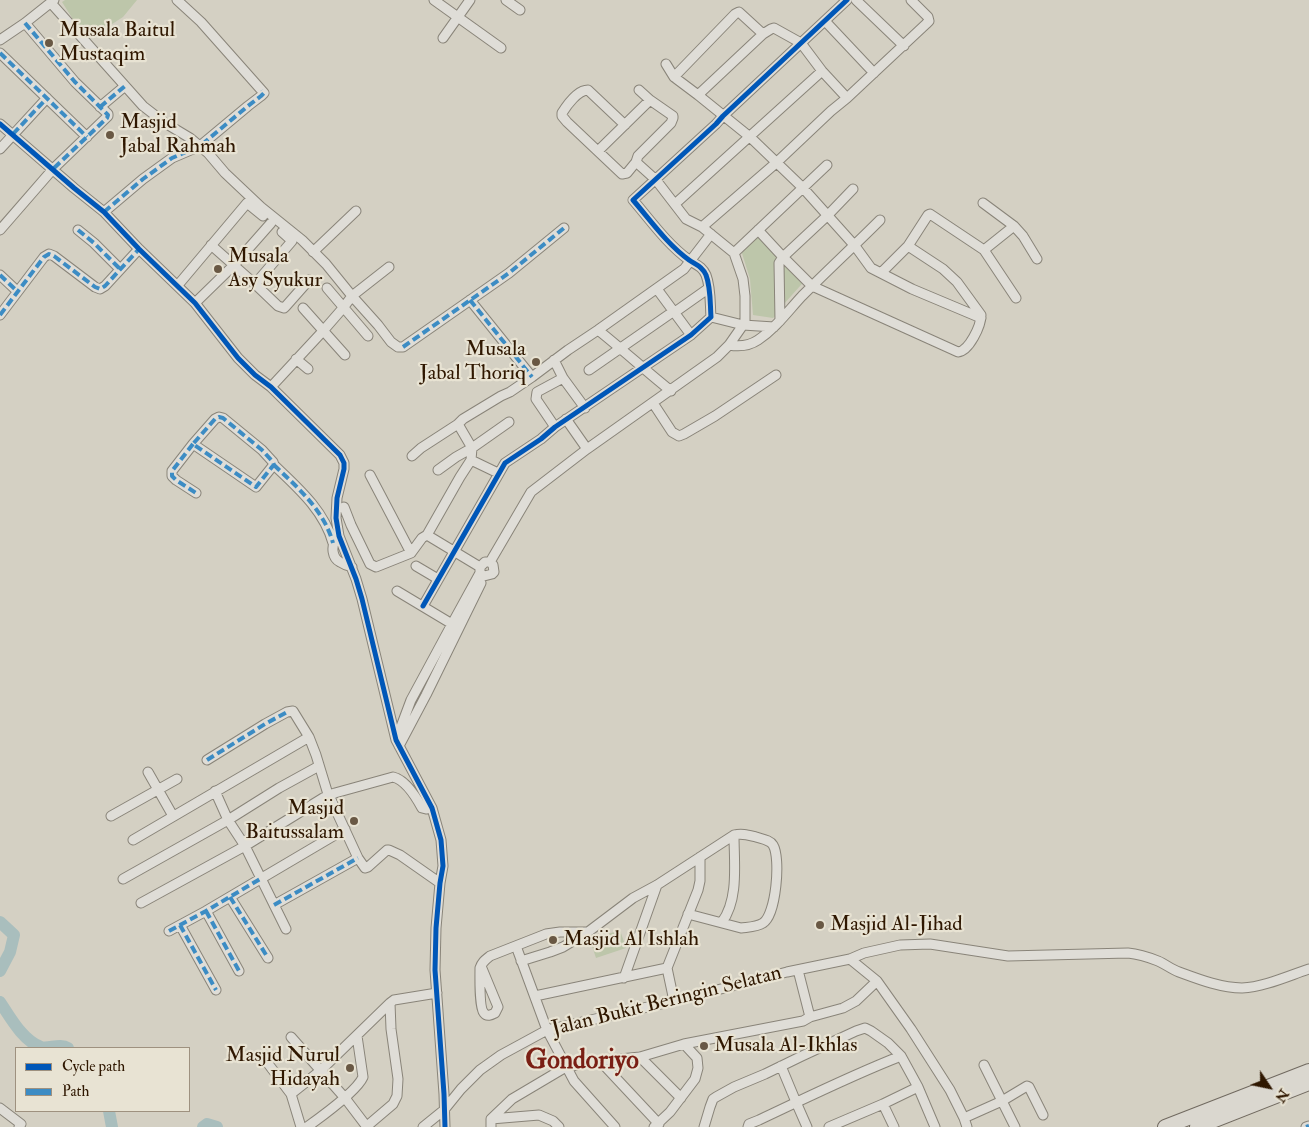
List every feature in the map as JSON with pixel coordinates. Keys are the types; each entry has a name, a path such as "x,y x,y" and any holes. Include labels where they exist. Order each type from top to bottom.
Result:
{"highway":[{"path":"1165,1127 1309,1071"},
{"path":"1197,1127 1309,1083"}],"street":[{"path":"104,212 164,163 200,146 264,93 201,22 177,0"},
{"path":"434,0 501,48"},
{"path":"443,38 470,0"},
{"path":"506,0 520,10"},
{"path":"711,317 709,288 705,273 701,267 691,262 674,248 633,200 847,0"},
{"path":"856,0 904,46"},
{"path":"702,227 776,163 926,24 930,19 911,0"},
{"path":"0,40 52,1 142,106 200,146 261,207 302,240 326,264 391,342 398,346 404,347 509,273 564,228"},
{"path":"674,77 737,12 741,12 763,34"},
{"path":"825,21 874,73"},
{"path":"0,230 53,169 108,116 75,82 25,23"},
{"path":"698,95 763,34 774,28 801,44 822,71 847,98"},
{"path":"0,53 87,137"},
{"path":"666,64 674,77 750,137 802,188 855,246 871,268 912,289 981,318"},
{"path":"675,204 822,71"},
{"path":"100,107 125,86"},
{"path":"625,125 588,90 581,91 562,113 562,116 622,174 627,173 636,162 638,156 671,123 673,118 673,116 639,90"},
{"path":"0,149 47,98"},
{"path":"598,151 650,100"},
{"path":"0,124 104,212 139,249 196,303 238,358 255,375 271,387 340,455 344,463 344,469 337,498 336,539"},
{"path":"397,743 426,695 482,572 482,564 490,562 531,492 587,449 717,357 729,345 745,321 743,279 734,253 702,227 686,219 656,180 636,162"},
{"path":"734,253 827,165"},
{"path":"777,324 779,263 853,189"},
{"path":"178,285 247,203 292,241 254,284"},
{"path":"984,203 1014,226 1023,236 1037,259"},
{"path":"313,252 356,211"},
{"path":"881,273 908,246 930,214 984,250 1016,298"},
{"path":"729,345 739,347 758,340 777,324 812,286 880,220"},
{"path":"196,303 234,265 271,223"},
{"path":"984,250 1014,226"},
{"path":"78,230 120,269"},
{"path":"758,230 812,286 958,352 964,351 969,346 981,315 957,282 942,268 908,246"},
{"path":"412,456 463,420 532,377 684,269 711,234"},
{"path":"211,245 278,306 284,308 309,280"},
{"path":"0,315 44,257 49,254 100,289 139,249"},
{"path":"271,387 323,331 352,296 389,268"},
{"path":"0,275 17,291"},
{"path":"327,288 368,336"},
{"path":"589,370 709,288"},
{"path":"657,289 691,335"},
{"path":"470,300 532,377"},
{"path":"303,308 345,355"},
{"path":"711,317 743,325 777,324"},
{"path":"423,606 505,462 541,440 566,419 691,335 711,317"},
{"path":"598,330 671,391"},
{"path":"296,359 308,370"},
{"path":"554,360 563,378 585,408"},
{"path":"653,404 672,432 679,436 715,416 776,375"},
{"path":"555,427 536,399 536,396 538,392 563,378"},
{"path":"196,493 176,480 172,476 172,470 215,419 223,418 262,450 319,513 352,567 362,599 397,743 432,808 441,840 443,866 436,928 435,970 445,1127"},
{"path":"566,419 587,449"},
{"path":"438,470 509,422"},
{"path":"344,507 371,566 376,567 411,553 422,538 427,535 471,460 472,448 458,424"},
{"path":"193,444 256,487 274,464"},
{"path":"471,460 498,473"},
{"path":"370,475 411,553"},
{"path":"427,535 454,551 482,572"},
{"path":"416,566 438,579"},
{"path":"397,743 411,700 482,572"},
{"path":"397,591 452,624"},
{"path":"207,760 265,724 287,712 293,711 309,736 329,795 364,867 368,867 386,850 389,850 400,855 440,883"},
{"path":"133,840 309,736"},
{"path":"123,878 228,820 319,766"},
{"path":"148,772 173,816"},
{"path":"141,903 245,846 329,795 394,777 405,784 422,808 432,808"},
{"path":"111,816 177,779"},
{"path":"215,791 228,820 245,846 286,929"},
{"path":"169,931 345,829"},
{"path":"521,961 557,950 588,932 633,898 734,835 748,834 770,842 774,846 777,876 774,900 765,922 741,928 688,914"},
{"path":"722,922 728,914 732,898 734,835"},
{"path":"674,1001 667,968 698,890 700,857"},
{"path":"274,905 358,858"},
{"path":"624,978 656,885"},
{"path":"230,897 268,958"},
{"path":"206,911 239,971"},
{"path":"180,925 216,990"},
{"path":"481,966 498,1007 492,1015 487,1015 483,1012 480,986 481,966 484,960 528,940 550,934 588,932"},
{"name":"Jalan Bukit Beringin Selatan","path":"423,1127 444,1110 480,1070 501,1055 547,1030 674,1001 787,972 850,959 864,953 900,944 930,944 1008,956 1140,954 1196,978 1229,987 1244,988 1259,986 1309,969"},
{"path":"516,946 547,1030 566,1067 574,1081 615,1127"},
{"path":"850,959 877,981 912,1029 950,1090 966,1123 1028,1087 1043,1115"},
{"path":"535,996 667,968"},
{"path":"798,970 810,1017"},
{"path":"491,1123 512,1099 566,1067 640,1057 684,1044 803,1021 856,1002 877,981"},
{"path":"292,1094 320,1071 390,1002 437,992"},
{"path":"291,1038 345,1098 367,1127 393,1104 397,1096 398,1078 391,1029 390,1002"},
{"path":"704,1127 713,1099 716,1097 734,1087 865,1028 888,1043 901,1056 918,1087 935,1127"},
{"path":"307,1127 345,1098 361,1083 363,1077 357,1036"},
{"path":"600,1061 657,1126 695,1079 698,1068 697,1058 684,1044"},
{"path":"748,1127 749,1124 853,1075 901,1056"},
{"path":"263,1057 292,1094 301,1127"},
{"path":"640,1057 681,1098"},
{"path":"984,1065 1015,1127"},
{"path":"781,1066 807,1127"},
{"path":"829,1127 849,1123 918,1087"},
{"path":"883,1104 894,1127"},
{"path":"0,1108 21,1126"},
{"path":"491,1123 540,1115 554,1125"}],"green space":[{"path":"65,0 137,0 123,17 92,37 74,21 62,2"},
{"path":"761,230 778,247 778,314 773,318 753,315 750,279 741,250"},
{"path":"783,260 809,276 783,305"},
{"path":"620,930 626,948 596,958 590,940"}],"waterway":[{"path":"0,922 14,935 10,952 0,971"},
{"path":"0,1002 17,1028 28,1040 41,1047"},
{"path":"44,1047 65,1047"},
{"path":"109,1112 112,1127"},
{"path":"203,1127 207,1124 217,1127"}],"marked path":[{"path":"25,23 75,82 108,115 53,169"},
{"path":"0,53 87,137"},
{"path":"100,107 125,86"},
{"path":"104,212 143,179 172,158 200,146 261,96 264,93 262,90"},
{"path":"13,134 47,98"},
{"path":"403,347 509,273 564,228"},
{"path":"78,230 120,269"},
{"path":"0,315 44,257 49,254 100,289 139,249"},
{"path":"0,275 17,291"},
{"path":"470,300 532,377"},
{"path":"219,417 223,418 262,450 273,462 274,465 256,487 193,444 219,417"},
{"path":"193,444 172,471 172,476 196,493"},
{"path":"274,465 309,500 323,520 333,543"},
{"path":"207,760 287,712"},
{"path":"274,905 358,858"},
{"path":"169,931 260,879"},
{"path":"230,897 268,958"},
{"path":"206,911 239,971"},
{"path":"180,925 216,990"}],"cycle path":[{"path":"423,606 505,463 691,335 711,317 709,285 706,275 701,268 689,260 659,232 633,200 847,0"},
{"path":"0,124 104,212 195,303 238,358 255,375 271,387 340,455 344,463 337,498 336,518 339,536 362,599 396,740 432,808 441,840 443,866 436,928 435,970 445,1127"}],"place":[{"name":"Musala Baitul Mustaqim","path":"49,43"},
{"name":"Masjid Jabal Rahmah","path":"110,135"},
{"name":"Musala Asy Syukur","path":"218,269"},
{"name":"Musala Jabal Thoriq","path":"536,362"},
{"name":"Masjid Baitussalam","path":"354,821"},
{"name":"Masjid Al-Jihad","path":"820,925"},
{"name":"Masjid Al Ishlah","path":"553,940"},
{"name":"Musala Al-Ikhlas","path":"704,1046"},
{"name":"Masjid Nurul Hidayah","path":"350,1068"}],"district":[{"name":"Gondoriyo","path":"582,1062"}]}
